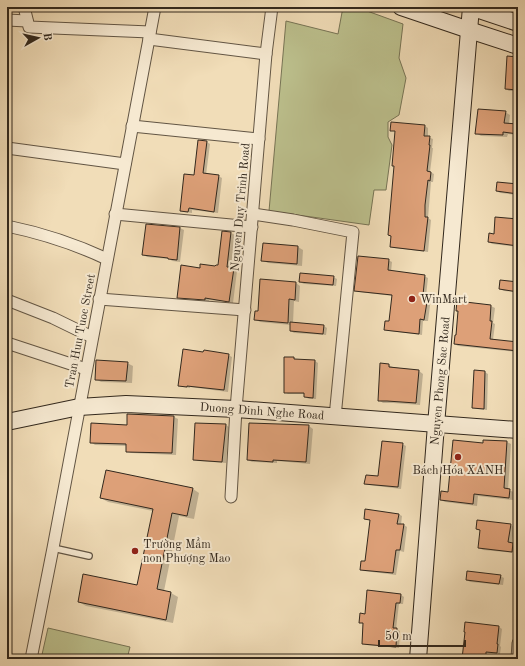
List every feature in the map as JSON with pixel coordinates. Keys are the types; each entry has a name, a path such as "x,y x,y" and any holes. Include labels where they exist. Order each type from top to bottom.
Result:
{"main road":[{"path":"401,7 518,46"},
{"path":"470,7 518,23"},
{"name":"Nguyen Phong Sac Road","path":"418,659 470,7"},
{"name":"Duong Dinh Nghe Road","path":"7,422 79,407 126,404 236,409 518,430"}],"street":[{"path":"24,7 29,27 150,36 266,54"},
{"name":"Tran Huu Tuoc Street","path":"31,659 155,7"},
{"name":"Nguyen Duy Trinh Road","path":"231,497 236,409 266,54 272,7"},
{"path":"7,20 28,21"},
{"path":"132,126 259,139"},
{"path":"7,148 125,164"},
{"path":"115,214 252,227"},
{"path":"253,214 293,220 352,232 335,417"},
{"path":"7,226 55,239 88,250 107,259"},
{"path":"99,299 245,310"},
{"path":"7,300 53,318 92,337"},
{"path":"7,343 86,369"},
{"path":"517,659 518,643"}],"lane":[{"path":"53,548 89,556"}],"green space":[{"path":"343,7 356,7 403,24 399,58 406,78 399,115 388,122 388,137 392,145 386,190 374,190 369,225 269,211 286,21 338,34"},
{"path":"48,628 130,647 127,659 41,659"}],"building":[{"path":"507,56 518,57 518,90 505,89"},
{"path":"478,109 506,111 504,123 518,124 518,134 503,132 503,135 475,134"},
{"path":"391,122 425,125 424,136 430,136 427,171 431,172 430,181 428,180 425,205 425,217 428,217 424,251 390,247 391,236 388,235 394,166 392,166 395,131 390,131"},
{"path":"198,140 207,141 203,173 219,175 214,212 189,208 188,212 180,211 184,174 194,175"},
{"path":"497,182 518,184 518,194 496,191"},
{"path":"495,217 518,219 518,246 488,242 489,233 494,234"},
{"path":"146,224 180,227 177,260 142,255"},
{"path":"222,231 231,232 227,267 234,268 229,302 205,298 205,300 177,298 181,265 200,268 200,264 218,265"},
{"path":"263,243 298,246 297,264 261,261"},
{"path":"358,256 389,259 388,270 425,275 423,295 428,296 424,320 420,319 419,334 384,330 385,321 389,321 392,295 354,291"},
{"path":"300,273 334,276 333,285 299,282"},
{"path":"260,279 296,282 295,300 289,299 288,323 254,320 255,311 258,311"},
{"path":"500,280 518,282 518,292 499,289"},
{"path":"457,301 491,305 490,321 492,321 490,339 518,342 518,351 454,344 458,311 456,311"},
{"path":"290,322 324,325 323,334 290,331"},
{"path":"183,349 203,352 204,350 229,354 224,390 178,386"},
{"path":"284,357 315,360 313,398 304,397 304,393 284,393"},
{"path":"96,360 128,362 126,381 95,380"},
{"path":"380,363 389,364 389,367 419,370 416,403 378,401"},
{"path":"474,370 485,371 484,409 472,408"},
{"path":"127,414 174,416 172,453 126,452 126,444 90,443 91,423 127,425"},
{"path":"195,423 226,424 222,462 193,460"},
{"path":"249,423 309,425 306,462 247,460"},
{"path":"453,440 483,443 483,440 507,441 504,488 510,489 509,498 474,494 473,504 440,500 441,491 448,492"},
{"path":"382,441 403,443 398,487 364,484 366,475 378,476"},
{"path":"106,470 193,488 187,516 172,513 157,589 171,592 166,620 78,602 83,574 137,585 153,509 100,498"},
{"path":"365,509 399,514 397,524 404,524 400,550 396,550 393,573 360,570 361,561 365,561 370,520 364,519"},
{"path":"477,520 511,524 508,542 513,543 512,552 478,548 480,530 476,529"},
{"path":"467,571 501,575 499,584 466,580"},
{"path":"367,590 401,594 400,603 396,603 393,628 397,628 396,647 362,644 363,623 359,623 360,613 365,614"},
{"path":"465,622 499,626 497,653 486,652 486,659 462,659"}],"place":[{"name":"WinMart","path":"412,299"},
{"name":"Bách Hóa XANH","path":"458,457"},
{"name":"Trường Mầm non Phượng Mao","path":"135,551"}]}
